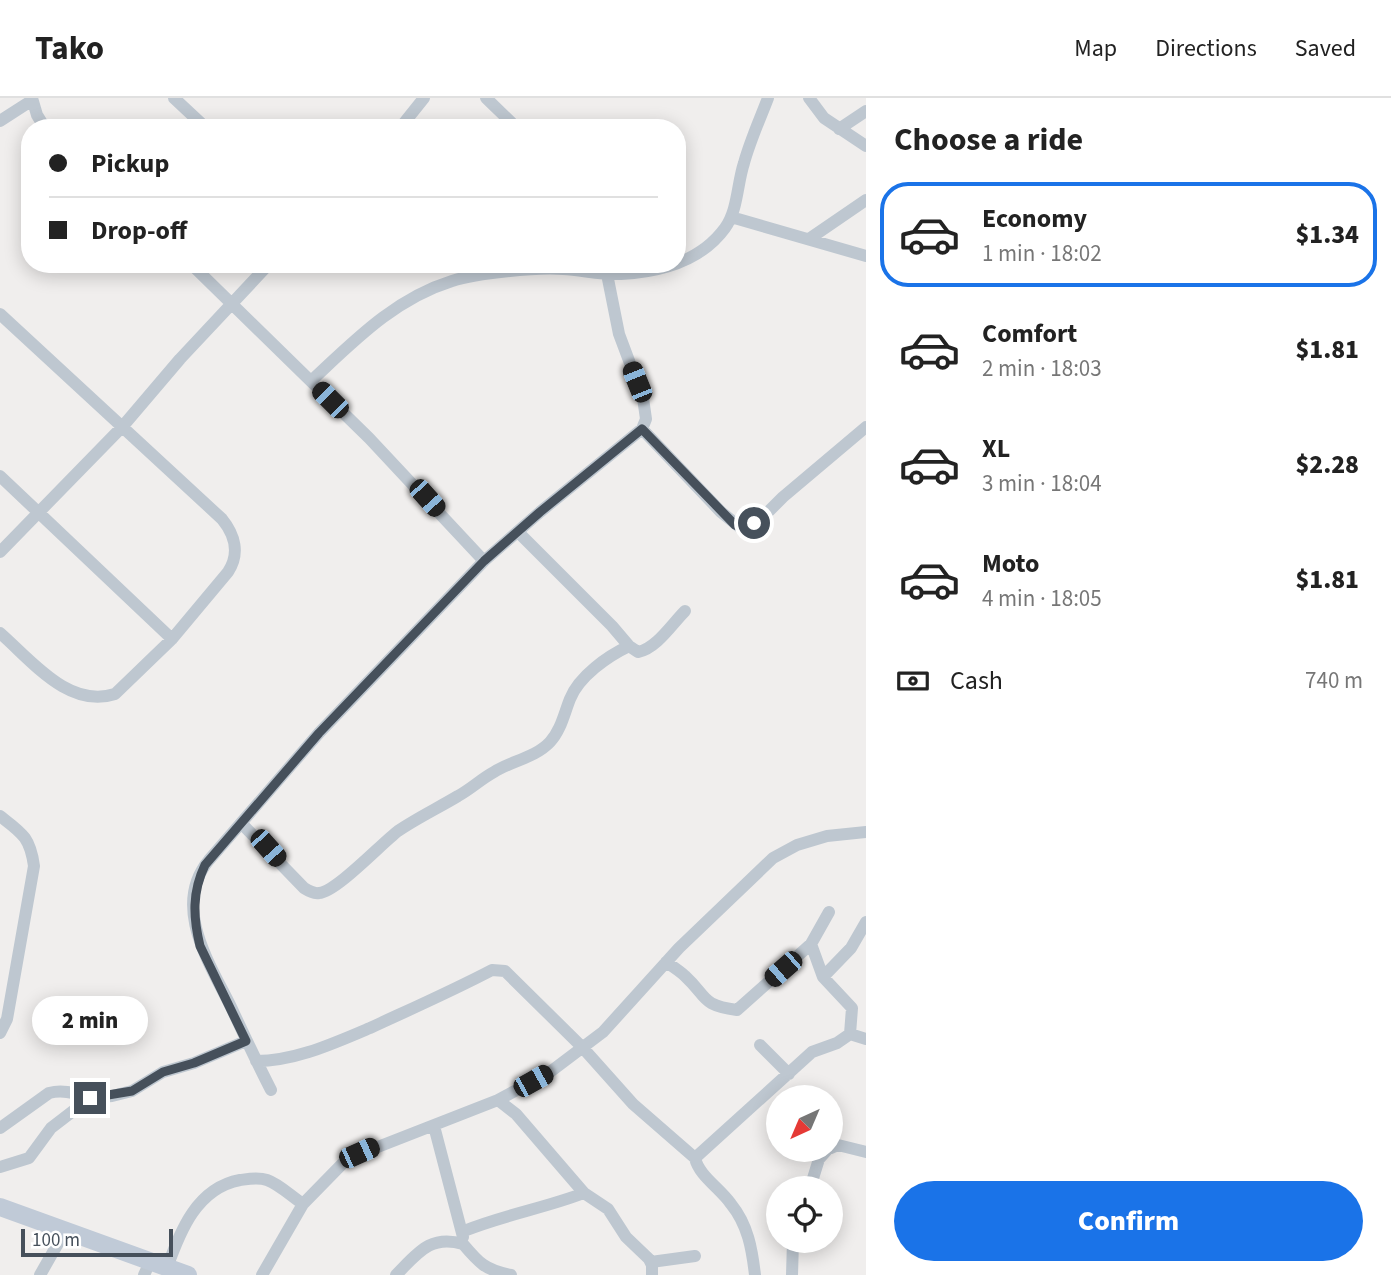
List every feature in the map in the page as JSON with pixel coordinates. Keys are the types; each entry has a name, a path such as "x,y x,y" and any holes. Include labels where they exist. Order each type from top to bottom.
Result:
{"street":[{"path":"174,98 196,119"},
{"path":"408,119 424,98"},
{"path":"486,98 508,119"},
{"path":"809,98 820,114 866,146"},
{"path":"0,121 32,99 41,119"},
{"path":"686,259 714,240 731,217 744,163 766,99"},
{"path":"839,128 866,111"},
{"path":"809,239 866,200"},
{"path":"731,217 866,256"},
{"path":"200,273 419,489 484,561"},
{"path":"0,552 123,426 260,273"},
{"path":"312,381 382,316 431,288 455,279 503,273"},
{"path":"271,1090 200,946 194,916 195,892 205,865 319,733 484,561 642,429 646,419 643,398 619,334 607,273"},
{"path":"0,314 222,519 234,541 234,562 231,567 172,639 115,694 103,698 74,694 62,687 0,634"},
{"path":"642,429 721,512 741,528 763,517 783,496 866,427"},
{"path":"0,476 172,639"},
{"path":"517,532 638,652 648,648 684,611"},
{"path":"243,824 304,888 318,894 327,891 400,830 461,795 492,772 534,754 545,746 561,726 578,684 615,653 629,646"},
{"path":"0,816 26,836 34,866 7,1019 0,1033"},
{"path":"262,1275 303,1204 346,1159 498,1100 550,1072 603,1032 666,962 773,858 797,845 827,836 866,832"},
{"path":"666,962 686,976 704,999 718,1007 737,1010 811,944 829,912"},
{"path":"824,977 851,948 866,922"},
{"path":"811,944 824,977 852,1008 850,1034"},
{"path":"256,1061 270,1061 303,1053 345,1038 402,1015 492,970 499,969 509,973 583,1048 633,1104 695,1158 697,1168 719,1188 745,1225 755,1275"},
{"path":"850,1034 866,1039"},
{"path":"695,1158 813,1052 837,1043 850,1034"},
{"path":"0,1128 49,1093 70,1092 90,1098 132,1091 163,1072 194,1063 246,1041"},
{"path":"760,1045 789,1074"},
{"path":"0,1167 29,1158 51,1128 90,1098"},
{"path":"498,1100 525,1124 584,1193 608,1209 651,1269 695,1256"},
{"path":"434,1126 463,1238 475,1259 488,1270 511,1275"},
{"path":"844,1146 866,1152"},
{"path":"154,1268 178,1237 197,1205 219,1187 250,1178 267,1180 303,1204"},
{"path":"396,1275 429,1244 463,1238 489,1221 559,1203 584,1193"},
{"path":"0,1207 154,1268 188,1275"},
{"path":"40,1275 65,1231"},
{"path":"792,1275 793,1253"}],"route":[{"path":"90,1098 132,1091 163,1072 194,1063 246,1041 200,946 197,934 194,916 195,892 205,865 319,733 394,653 484,561 540,512 642,429 735,525 741,528 754,523"}]}
